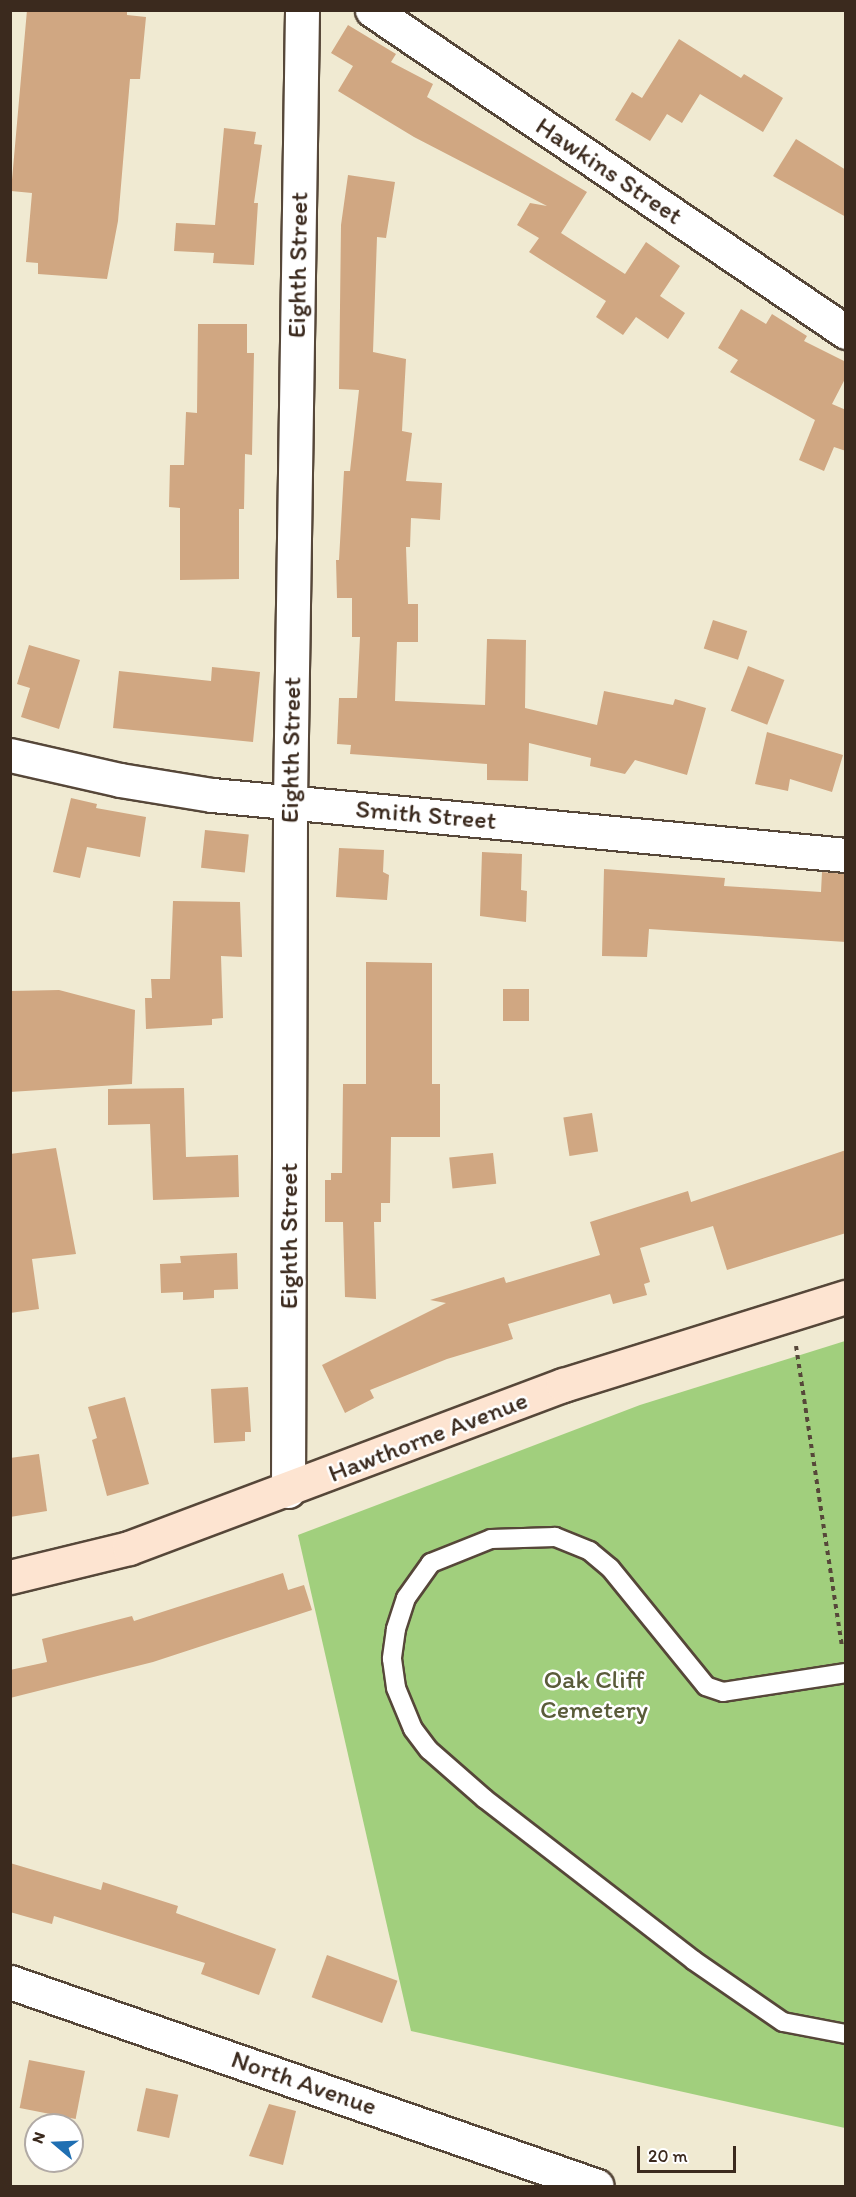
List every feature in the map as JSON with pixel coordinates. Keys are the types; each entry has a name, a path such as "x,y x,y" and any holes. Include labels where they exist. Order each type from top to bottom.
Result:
{"street":[{"name":"Eighth Street","path":"288,1491 290,802 302,10"},
{"name":"Hawkins Street","path":"372,10 846,332"},
{"name":"Smith Street","path":"10,755 120,780 290,802 846,855"},
{"name":"Hawthorne Avenue","path":"10,1577 129,1548 288,1491 562,1386 846,1297"},
{"name":"North Avenue","path":"10,1982 597,2187"}],"lane":[{"path":"845,1666 723,1692 706,1686 597,1557 572,1541 538,1536 491,1539 431,1563 406,1598 396,1629 392,1659 396,1688 413,1730 429,1750 485,1799 693,1960 783,2022 846,2034"}],"path":[{"path":"791,1316 845,1666"}],"green space":[{"name":"Oak Cliff Cemetery","path":"845,1341 845,2128 411,2031 298,1535 640,1405"}],"building":[{"path":"27,10 127,10 127,15 146,17 140,79 130,79 118,221 107,279 38,274 38,263 26,262 32,193 11,191"},
{"path":"348,25 396,54 391,62 433,84 427,97 587,192 561,233 625,274 646,242 680,266 660,296 685,313 668,339 636,317 623,335 596,317 606,301 529,252 539,238 517,225 530,203 547,206 414,137 338,91 353,66 331,53"},
{"path":"679,39 741,78 744,74 783,98 763,132 700,94 682,123 667,114 650,141 615,120 632,92 642,98"},
{"path":"224,128 256,132 254,144 262,145 254,203 258,203 254,265 213,263 214,253 174,251 176,223 215,225"},
{"path":"796,139 846,170 846,217 773,176"},
{"path":"348,175 395,182 386,238 377,237 373,352 406,359 402,431 412,433 406,481 442,483 440,520 411,518 410,547 406,547 408,604 418,604 418,642 397,642 395,701 485,705 487,639 526,640 525,708 597,725 604,691 673,705 675,699 706,708 687,775 635,760 625,774 590,766 591,758 529,743 528,781 487,780 487,764 350,754 351,745 337,744 339,698 357,698 360,637 352,637 352,598 337,598 336,560 339,560 344,471 350,471 359,390 339,389 341,225"},
{"path":"741,309 766,324 772,314 807,336 804,341 846,362 846,377 832,404 846,410 846,451 834,447 824,471 799,460 815,420 730,372 738,360 718,348"},
{"path":"198,324 247,324 247,353 254,353 252,455 245,454 244,509 239,509 239,579 180,580 180,508 169,507 170,465 184,465 186,412 197,413"},
{"path":"713,620 747,631 738,660 704,649"},
{"path":"29,645 80,660 59,729 21,717 30,688 17,684"},
{"path":"748,666 784,680 767,725 731,711"},
{"path":"212,667 260,672 253,742 113,728 119,671 211,681"},
{"path":"767,732 843,755 832,792 790,779 788,791 755,784"},
{"path":"71,798 97,804 96,808 146,817 140,857 87,847 80,878 53,872"},
{"path":"205,830 249,835 245,872 201,868"},
{"path":"339,848 384,850 383,872 389,875 387,900 336,897"},
{"path":"482,852 522,854 521,890 527,891 526,922 480,916"},
{"path":"604,869 725,878 724,886 821,892 822,872 846,874 846,942 649,929 647,957 602,956"},
{"path":"173,901 240,902 242,957 221,956 223,1018 212,1019 212,1025 146,1029 145,998 152,998 151,979 170,979"},
{"path":"366,962 432,963 432,1084 440,1084 440,1137 391,1137 390,1203 381,1203 381,1222 374,1222 376,1299 345,1297 343,1222 325,1222 325,1180 331,1180 331,1173 342,1173 343,1084 366,1084"},
{"path":"503,989 529,989 529,1021 503,1021"},
{"path":"59,990 135,1010 132,1084 10,1092 10,991"},
{"path":"184,1088 186,1157 238,1155 239,1197 153,1200 150,1124 108,1125 108,1089"},
{"path":"592,1113 598,1152 569,1156 563,1118"},
{"path":"56,1148 76,1254 32,1259 39,1309 10,1313 10,1154"},
{"path":"846,1150 846,1233 727,1270 713,1226 640,1248 650,1282 644,1284 647,1295 613,1304 610,1294 508,1324 513,1339 447,1359 370,1390 374,1398 345,1413 322,1365 446,1303 430,1300 504,1277 506,1283 600,1255 590,1222 688,1191 691,1202"},
{"path":"493,1153 496,1184 452,1188 449,1158"},
{"path":"237,1253 238,1289 214,1290 214,1298 183,1300 183,1292 161,1293 160,1264 181,1263 180,1256"},
{"path":"248,1387 251,1432 245,1432 245,1441 214,1443 211,1389"},
{"path":"125,1397 149,1484 107,1496 92,1440 97,1438 88,1407"},
{"path":"39,1454 47,1511 10,1517 10,1458"},
{"path":"283,1573 288,1590 304,1585 312,1610 153,1662 10,1698 10,1670 47,1662 42,1639 132,1616 134,1621"},
{"path":"10,1863 101,1890 103,1882 178,1906 176,1913 276,1949 259,1995 201,1974 205,1963 54,1916 52,1924 10,1912"},
{"path":"327,1955 397,1981 382,2023 312,1997"},
{"path":"29,2060 85,2071 77,2113 45,2113 20,2108"},
{"path":"146,2088 178,2095 169,2138 137,2131"},
{"path":"269,2104 296,2111 283,2165 249,2156"}]}
